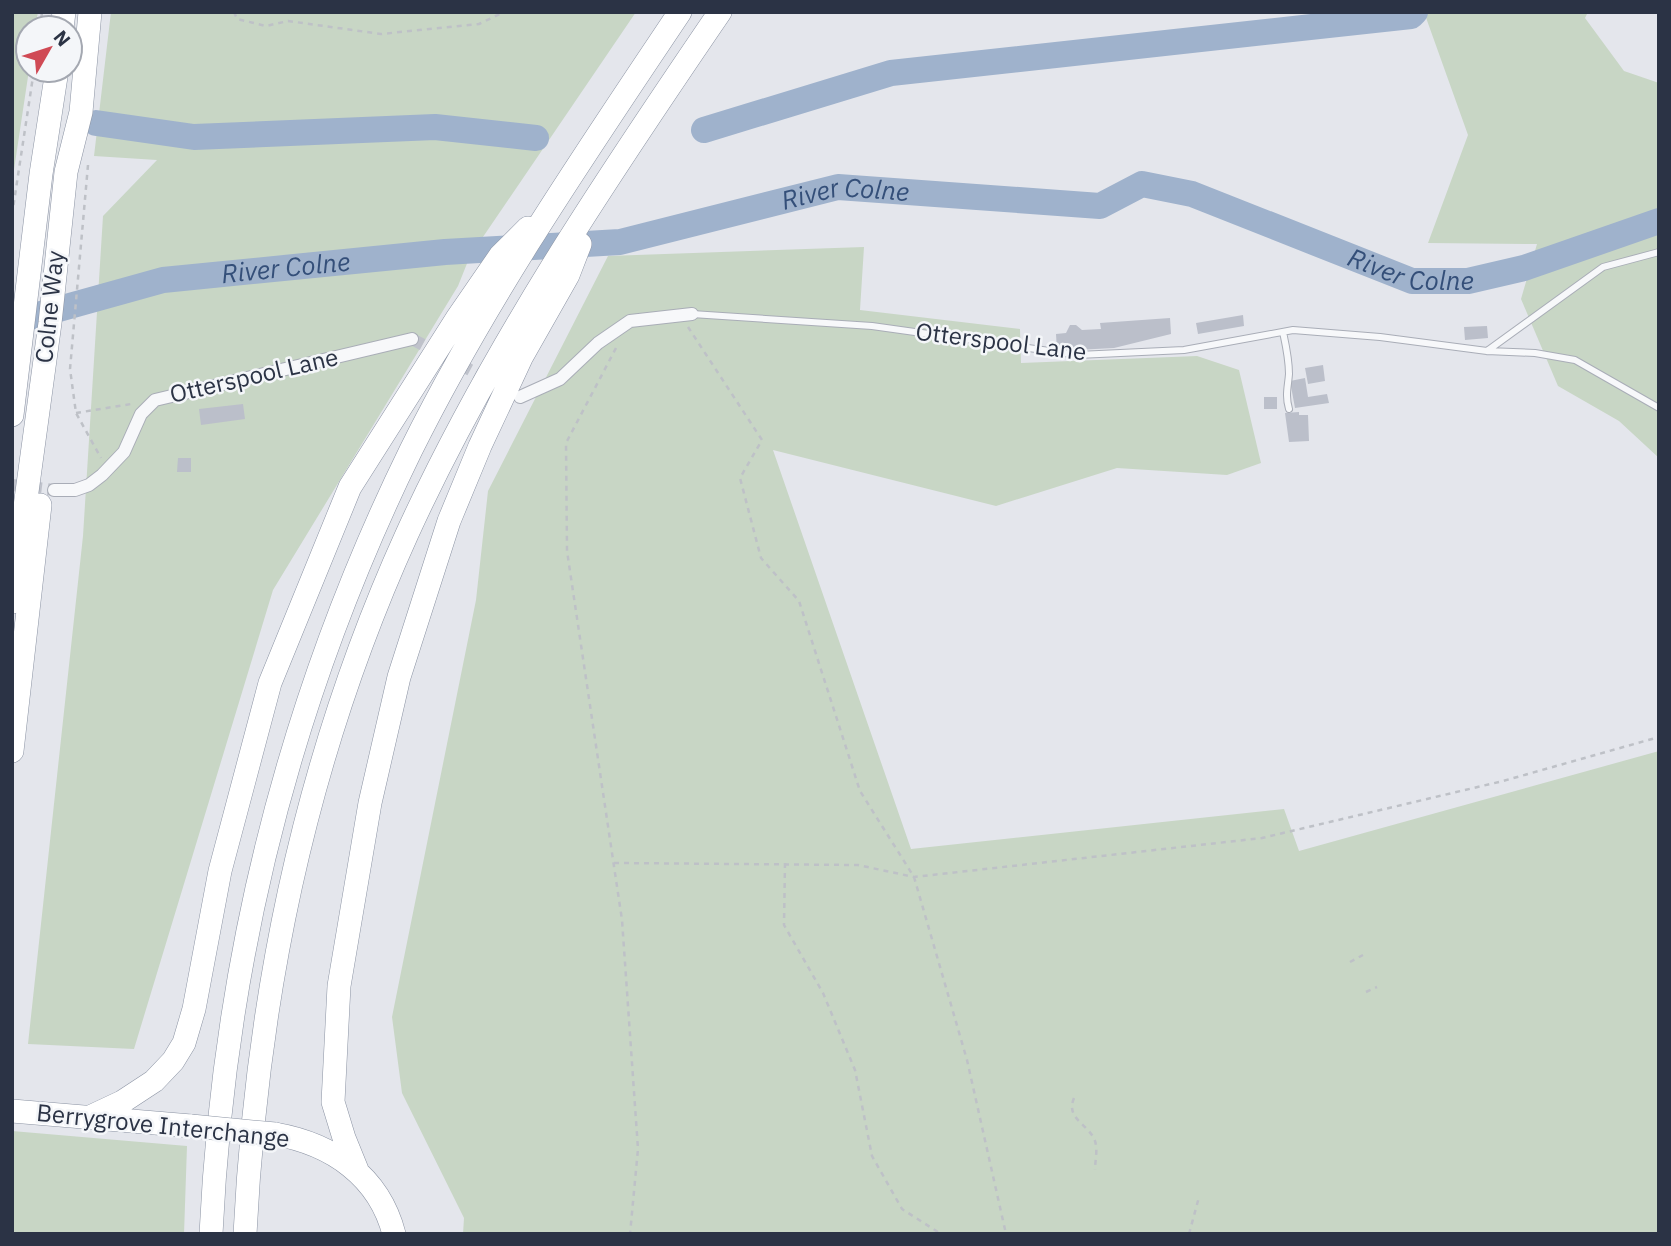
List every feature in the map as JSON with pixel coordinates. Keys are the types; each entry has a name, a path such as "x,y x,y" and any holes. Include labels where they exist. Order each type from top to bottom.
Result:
{"highway":[{"name":"Colne Way","path":"12,601 50,323 66,172 81,112 90,12"},
{"path":"211,1234 223,1080 240,964 290,755 321,660 384,507 443,390 557,199 680,12"},
{"path":"357,1170 333,1102 339,986 370,803 399,677 449,521 480,446 558,276 598,196 720,12"},
{"name":"Colne Way","path":"12,415 41,174 55,84"},
{"path":"90,1117 122,1102 154,1080 173,1061 184,1042 194,1009 219,871 270,683 350,487 424,368 500,256 557,199"},
{"path":"245,1234 248,1168 270,988 286,905 327,745 364,640 407,534 484,383 558,276"},
{"path":"12,751 39,523 50,323"},
{"path":"12,386 21,349"},
{"name":"Berrygrove Interchange","path":"19,1108 275,1134 320,1146 357,1170 379,1196 394,1234"}],"street":[{"name":"Otterspool Lane","path":"520,397 560,379 597,343 631,321 687,315"},
{"name":"Otterspool Lane","path":"54,490 75,490 89,485 107,469 124,452 141,414 155,400 412,339"}],"lane":[{"path":"1487,351 1603,267 1659,252"},
{"name":"Otterspool Lane","path":"687,315 872,326 1078,355 1184,350 1293,330 1380,337 1487,351 1535,353 1575,360 1659,408"},
{"path":"1283,332 1289,357 1289,378 1285,395 1289,408"}],"path":[{"path":"234,12 237,19 266,26 288,21 381,34 478,24 504,12"},
{"path":"12,215 32,84"},
{"path":"80,251 71,369 76,413 107,469"},
{"path":"687,315 762,440 740,478 761,558 799,601 860,791 914,877 967,1060 1006,1234"},
{"path":"618,345 566,443 567,551 622,920 638,1149 629,1234"},
{"path":"76,413 155,400"},
{"path":"614,863 858,865 914,877 1262,838 1503,781 1659,737"},
{"path":"785,863 784,925 823,993 855,1070 872,1156 902,1209 941,1234"},
{"path":"1350,962 1363,955"},
{"path":"1366,992 1377,987"},
{"path":"1074,1098 1071,1107 1073,1114 1093,1137 1096,1146 1094,1170"},
{"path":"1189,1234 1199,1197"}],"green space":[{"path":"12,12 38,12 14,14 14,84 27,84 12,183"},
{"path":"111,12 636,12 470,256 458,286 273,590 134,1049 28,1044 83,536 103,216 157,160 94,156"},
{"path":"1424,12 1588,12 1585,18 1624,71 1659,83 1659,458 1619,421 1558,386 1521,299 1537,244 1428,243 1468,135"},
{"path":"864,247 860,310 1020,329 1021,363 1197,356 1239,370 1261,463 1227,475 1117,468 996,506 773,450 911,849 1284,809 1299,851 1659,751 1659,1234 463,1234 464,1218 402,1093 392,1017 476,600 488,491 608,256"},
{"path":"12,1131 187,1146 184,1234 12,1234"}],"building":[{"path":"1243,315 1244,326 1198,334 1196,323"},
{"path":"1170,318 1171,334 1114,348 1057,351 1056,334 1066,333 1070,325 1076,325 1082,330 1101,329 1100,323"},
{"path":"1487,326 1488,338 1465,340 1464,327"},
{"path":"1323,365 1325,381 1308,384 1305,368"},
{"path":"1305,378 1308,397 1327,394 1329,403 1295,408 1290,381"},
{"path":"1264,397 1277,397 1277,409 1264,409"},
{"path":"243,404 245,419 201,425 199,409"},
{"path":"1299,412 1299,415 1308,415 1309,441 1289,442 1285,413"},
{"path":"178,458 191,458 191,472 177,472"}],"waterway":[{"path":"704,130 891,73 1411,16 1415,12"},
{"path":"96,123 194,137 435,127 536,138"},
{"name":"River Colne","path":"12,322 163,280 445,252 620,242 838,187 1100,206 1142,184 1192,194 1412,281 1468,281 1524,268 1659,221"}],"tunnel":[{"path":"412,339 489,380"},
{"path":"12,485 54,490"}]}
